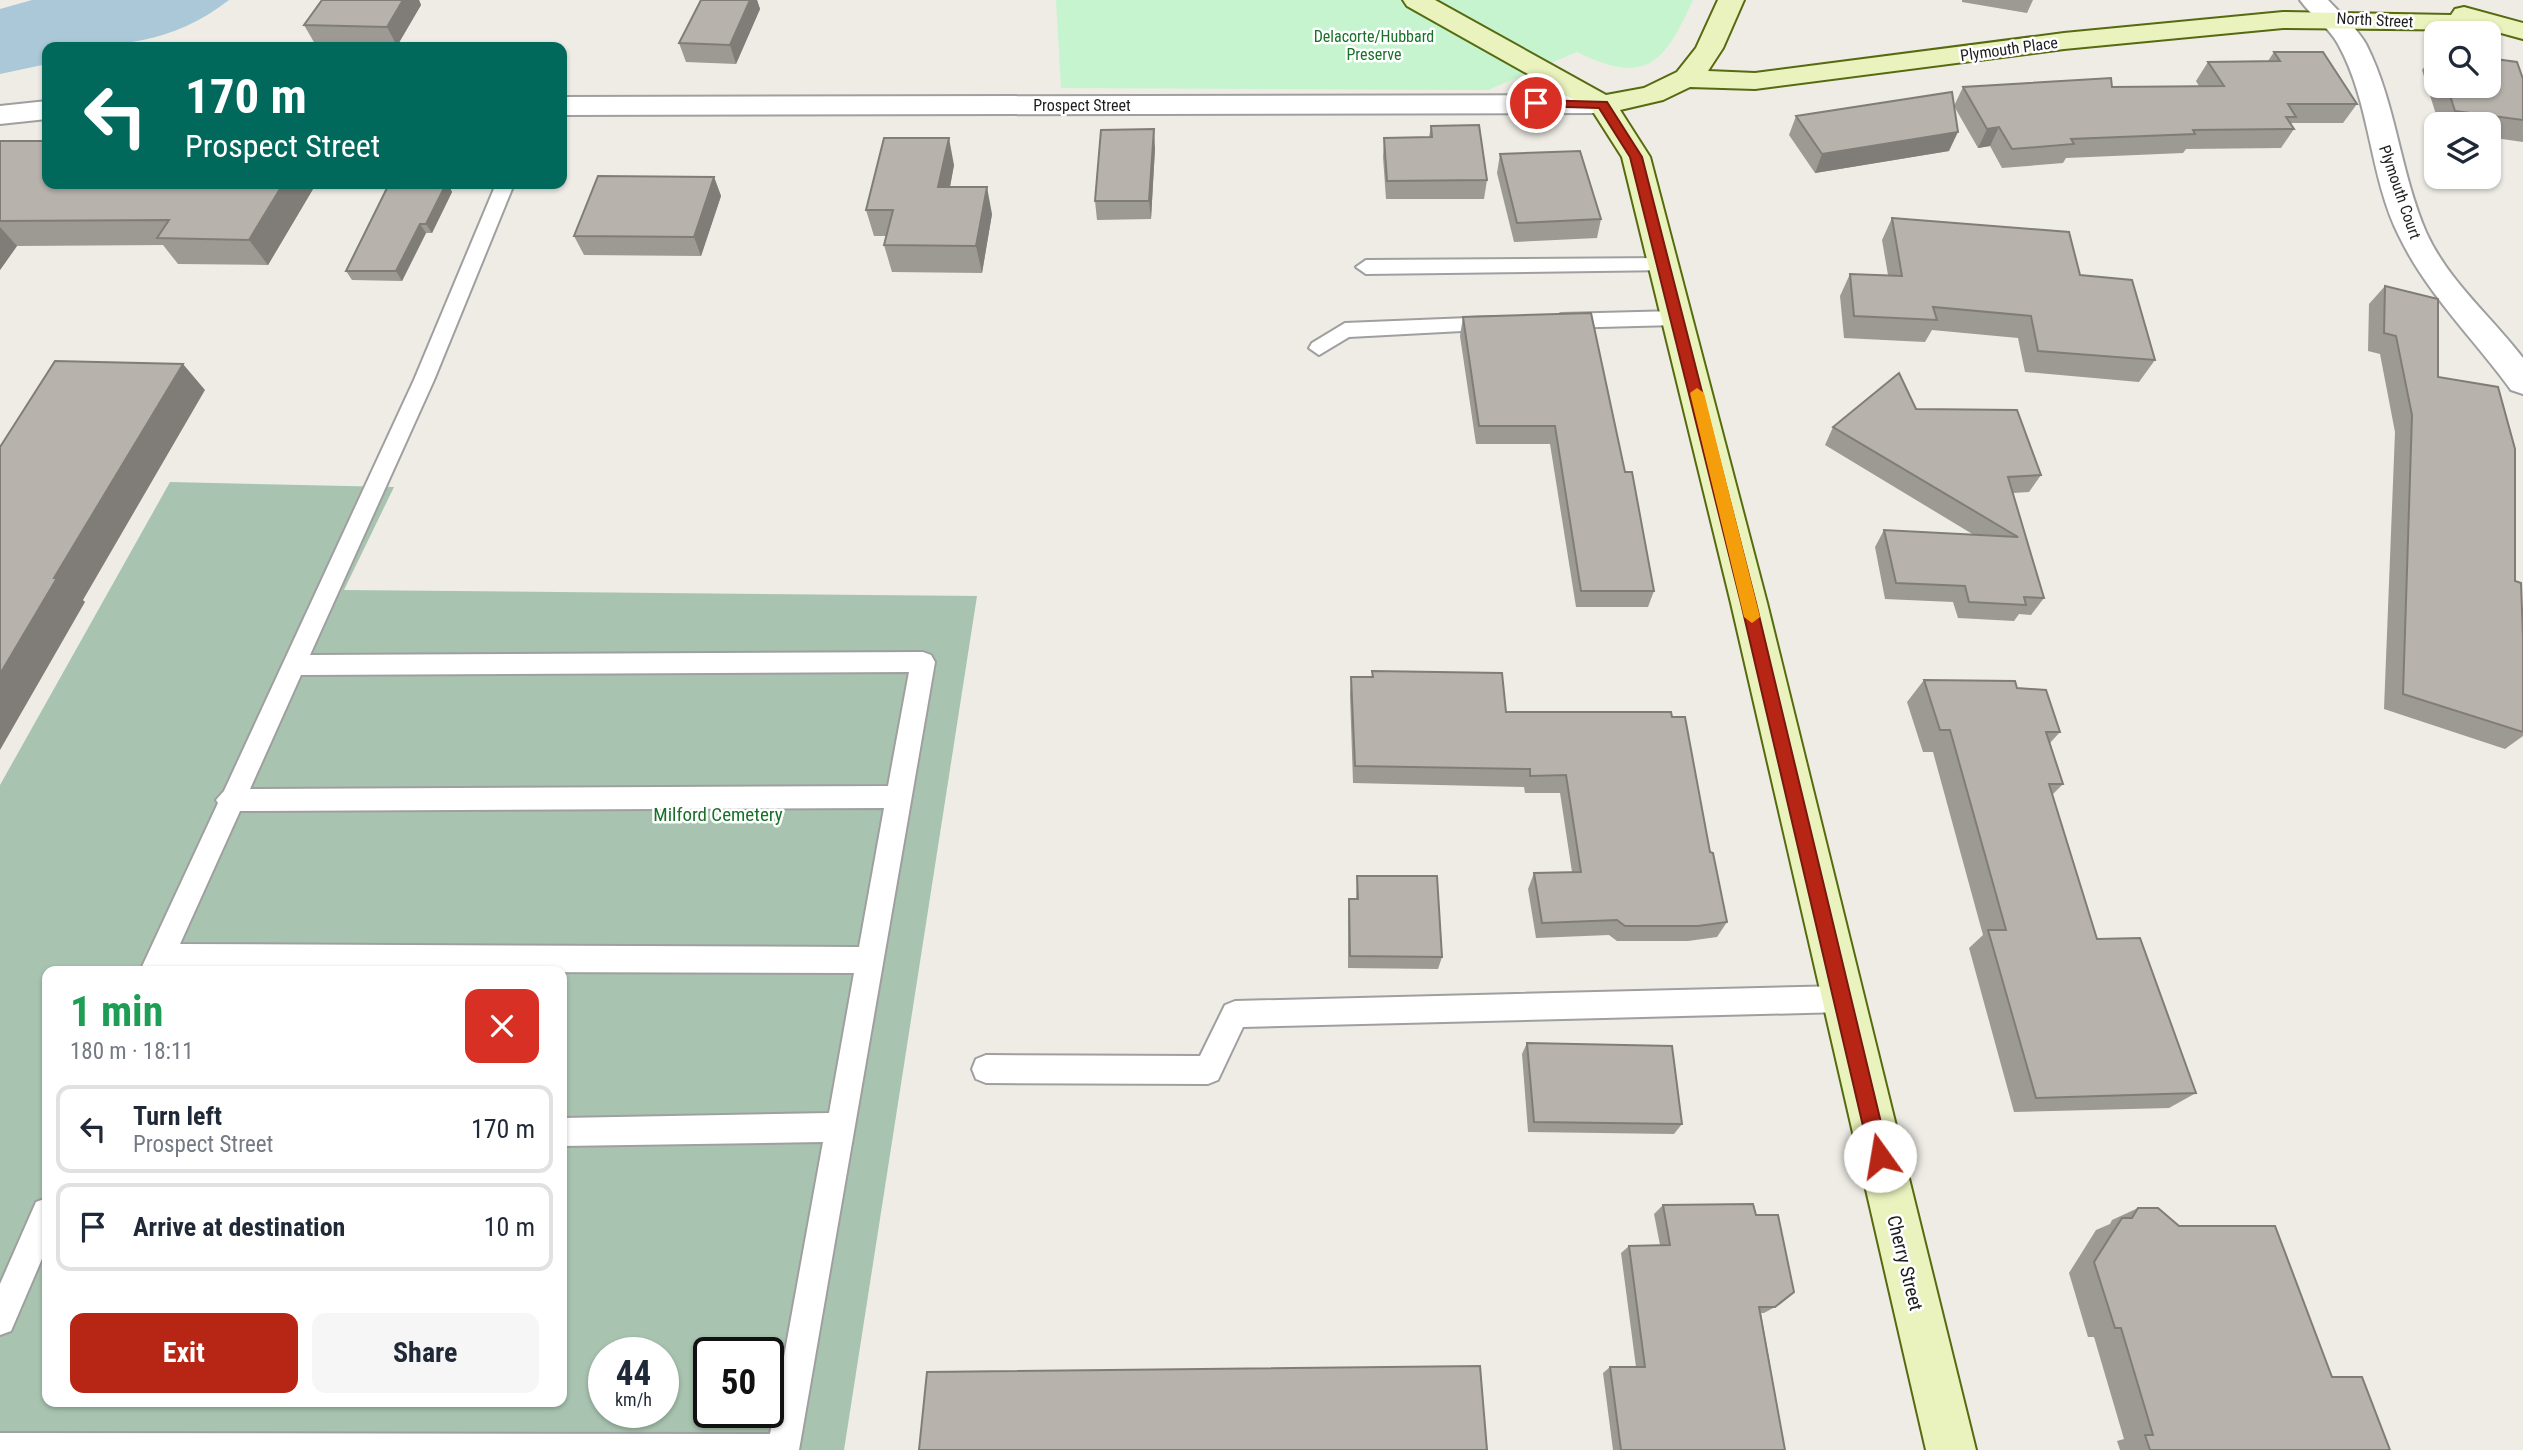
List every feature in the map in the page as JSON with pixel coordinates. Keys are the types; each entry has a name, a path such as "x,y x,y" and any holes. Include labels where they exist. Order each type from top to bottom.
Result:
{"main road":[{"path":"1416,0 1602,104 1650,98 1688,79 1713,44 1731,0"},
{"name":"North Street","path":"2418,0 2481,21"},
{"name":"Plymouth Place","path":"1688,79 1755,81 2064,41 2283,20 2322,10"},
{"name":"North Street","path":"2322,10 2462,21"},
{"name":"North Street","path":"2501,26 2523,31"},
{"name":"Cherry Street","path":"1602,104 1636,157 1733,540 1951,1450"}],"street":[{"name":"Plymouth Court","path":"2322,10 2351,43 2410,230 2426,261 2460,307 2502,352 2523,382"},
{"name":"Prospect Street","path":"567,106 1602,104"},
{"path":"0,115 42,111"}],"lane":[{"path":"503,189 424,380 294,665 229,800 157,964 869,960"},
{"path":"1366,267 1664,265"},
{"path":"1540,322 1676,318"},
{"path":"1319,348 1345,330 1512,323"},
{"path":"294,665 923,662 783,1450"},
{"path":"229,800 899,797"},
{"path":"986,1069 1208,1070 1235,1014 1843,999"},
{"path":"567,1132 840,1127"},
{"path":"0,1320 42,1224"},
{"path":"0,1449 770,1450"}],"green space":[{"name":"Delacorte/Hubbard Preserve","path":"1056,0 1693,0 1672,40 1662,54 1650,63 1636,67 1620,67 1577,52 1488,90 1061,88"},
{"name":"Milford Cemetery","path":"170,482 394,487 344,590 977,596 844,1450 0,1450 0,785"}],"water":[{"path":"32,0 229,0 186,26 143,40 42,42 42,65 0,74 0,9"}],"building":[{"path":"322,0 403,0 387,27 304,25"},
{"path":"701,0 750,0 730,45 679,43"},
{"path":"2274,52 2323,52 2357,104 2288,104 2296,117 2286,117 2294,129 2193,130 2195,134 2071,139 2074,144 2012,149 1999,127 1987,129 1963,87 2111,78 2112,87 2224,86 2208,62 2280,61"},
{"path":"2501,60 2517,62 2523,79 2523,120 2501,117 2501,112 2455,111 2451,98 2501,98"},
{"path":"1952,92 1958,132 1822,154 1796,116"},
{"path":"1479,125 1487,180 1387,181 1384,138 1432,137 1431,126"},
{"path":"1154,129 1149,201 1095,201 1101,130"},
{"path":"884,138 949,138 938,187 987,187 976,246 884,245 893,210 866,210"},
{"path":"0,141 42,141 42,189 280,189 249,240 157,238 169,220 0,221"},
{"path":"1580,151 1601,219 1517,223 1500,154"},
{"path":"598,176 714,177 694,237 574,236"},
{"path":"387,189 444,189 426,224 420,224 396,271 346,271"},
{"path":"1892,218 2069,232 2080,275 2132,280 2155,360 2038,351 2031,316 1933,307 1937,320 1854,316 1850,274 1902,276"},
{"path":"2385,286 2438,299 2438,377 2498,387 2515,449 2515,581 2521,583 2523,732 2403,694 2412,415 2396,336 2384,333"},
{"path":"1591,313 1625,472 1632,472 1654,591 1581,591 1555,426 1479,426 1463,317"},
{"path":"55,361 183,364 54,578 57,578 0,674 0,447"},
{"path":"1899,373 1916,409 2017,410 2041,475 2008,477 2044,598 2024,597 2026,605 1969,602 1965,586 1896,583 1884,530 2018,537 1833,427"},
{"path":"1372,671 1502,673 1506,712 1671,712 1672,717 1685,717 1710,852 1713,853 1727,922 1698,926 1625,926 1617,920 1542,923 1534,873 1581,872 1566,775 1530,776 1530,769 1355,766 1351,677 1373,677"},
{"path":"1924,680 2015,681 2017,688 2046,690 2060,732 2046,732 2063,784 2049,784 2097,939 2140,938 2196,1093 2036,1098 1988,930 2006,930 1950,730 1940,730"},
{"path":"1357,876 1437,876 1442,957 1350,956 1349,899 1358,899"},
{"path":"1527,1043 1672,1046 1682,1124 1534,1122"},
{"path":"1753,1204 1756,1215 1778,1215 1794,1292 1775,1307 1759,1307 1785,1450 1621,1450 1610,1367 1645,1367 1629,1246 1670,1245 1663,1205"},
{"path":"2138,1208 2158,1208 2179,1226 2275,1226 2332,1377 2362,1377 2390,1450 2150,1450 2145,1435 2153,1435 2121,1328 2115,1328 2094,1262 2122,1218 2132,1218"},
{"path":"1480,1366 1487,1450 919,1450 927,1372"}],"slow traffic":[{"path":"1697,393 1752,617"}],"route":[{"path":"1536,103 1602,104 1636,157 1749,603 1880,1156"}]}
